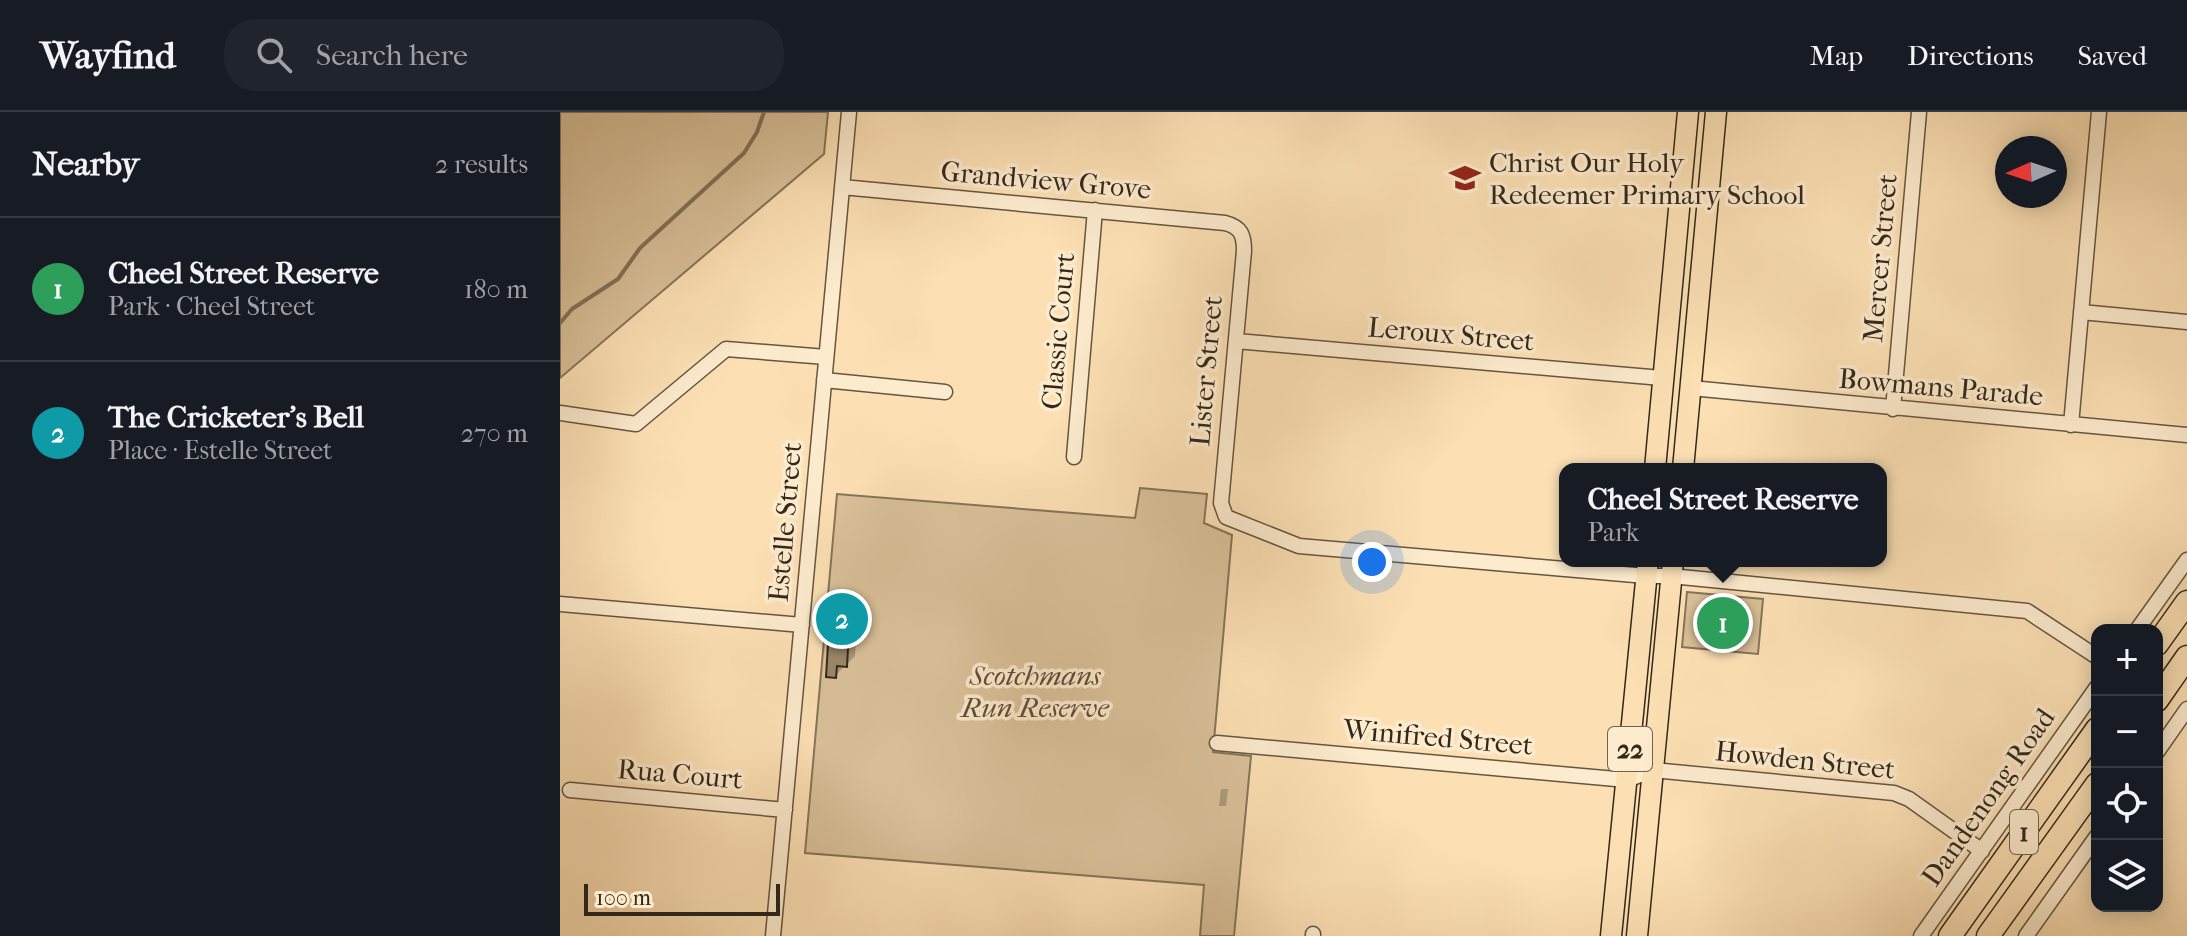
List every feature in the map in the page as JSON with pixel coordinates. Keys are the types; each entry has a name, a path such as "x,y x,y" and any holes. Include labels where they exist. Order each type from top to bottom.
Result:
{"highway":[{"path":"2163,636 2187,602"},
{"path":"2160,696 2187,657"},
{"name":"1","path":"1950,936 2091,737"},
{"name":"1","path":"1988,936 2091,792"}],"main road":[{"path":"1655,463 1688,112"},
{"path":"1684,463 1716,112"},
{"name":"22","path":"1611,936 1647,569"},
{"name":"22","path":"1637,936 1672,569"}],"street":[{"name":"Estelle Street","path":"773,936 849,112"},
{"name":"Mercer Street","path":"1893,409 1919,112"},
{"path":"2071,425 2099,112"},
{"name":"Grandview Grove","path":"842,187 1225,223 1242,233"},
{"name":"Classic Court","path":"1074,457 1095,210"},
{"name":"Lister Street","path":"1242,233 1244,251 1220,493 1224,514 1230,520 1299,546 1559,563"},
{"path":"2081,312 2187,322"},
{"name":"Leroux Street","path":"1236,341 1662,378"},
{"path":"560,413 636,424 726,349 826,357"},
{"path":"824,380 945,392"},
{"name":"Bowmans Parade","path":"1691,388 2187,435"},
{"path":"2141,624 2187,560"},
{"name":"Lister Street","path":"1617,567 1647,569"},
{"path":"1647,569 1672,569 2027,611 2091,653"},
{"path":"560,604 802,625"},
{"name":"Dandenong Road","path":"1921,936 2091,696"},
{"path":"2163,746 2181,730 2187,709"},
{"name":"Winifred Street","path":"1217,743 1627,780 1653,770"},
{"name":"Howden Street","path":"1653,770 1894,793 1909,799 1982,851"},
{"name":"Rua Court","path":"570,790 785,810"},
{"path":"2034,933 2094,840"}],"green space":[{"path":"560,112 828,112 824,154 560,378"},
{"name":"Scotchmans Run Reserve","path":"1140,488 1207,494 1204,523 1232,535 1213,752 1251,756 1234,936 1200,936 1204,885 805,853 837,494 1135,518"},
{"path":"1687,592 1763,599 1758,654 1682,647"}],"building":[{"path":"829,628 849,629 847,667 837,666 836,678 826,677"}],"waterway":[{"path":"560,323 572,309 618,279 640,248 744,153 757,132 764,112"}],"place":[{"name":"Christ Our Holy Redeemer Primary School","path":"1465,178"},
{"name":"The Cricketer's Bell","path":"842,619"},
{"name":"Cheel Street Reserve","path":"1723,623"}]}
